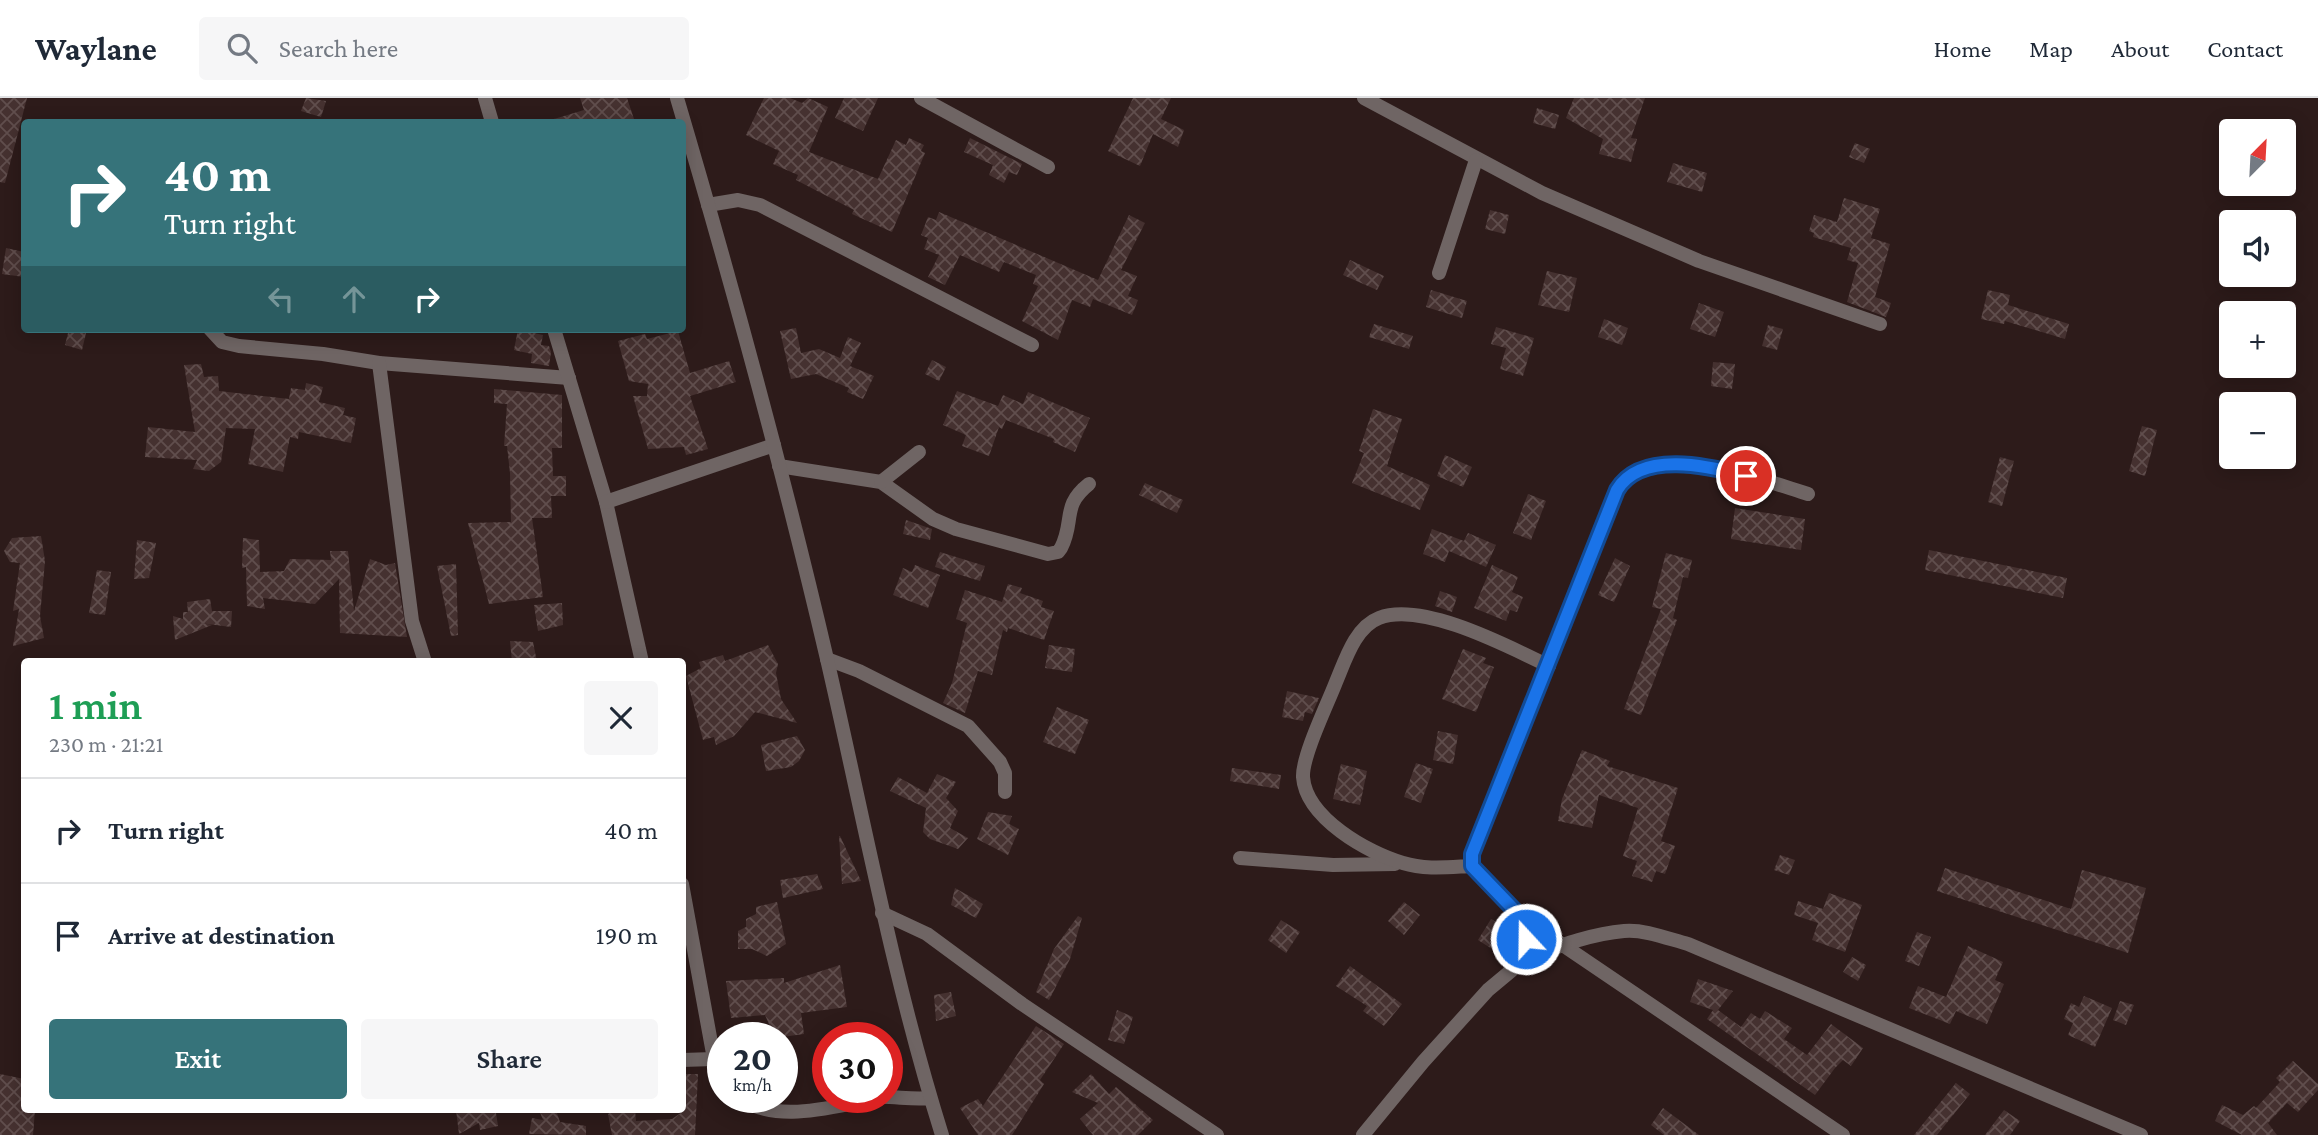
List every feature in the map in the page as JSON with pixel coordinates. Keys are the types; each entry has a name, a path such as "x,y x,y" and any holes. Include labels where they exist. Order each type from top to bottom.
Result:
{"street":[{"path":"485,98 491,119"},
{"path":"677,98 683,119"},
{"path":"921,98 1048,167"},
{"path":"1364,98 1542,193 1699,261 1880,324"},
{"path":"686,129 774,445 827,659 905,1011 942,1135"},
{"path":"1439,273 1476,160"},
{"path":"708,205 738,200 760,205 1032,345"},
{"path":"213,333 217,339 227,344 379,363 569,378"},
{"path":"555,333 606,502 641,658"},
{"path":"379,363 412,621 424,658"},
{"path":"606,502 774,445"},
{"path":"881,482 919,452"},
{"path":"779,466 881,482 933,519 956,529 1048,554 1058,552 1061,548 1071,503 1089,484"},
{"path":"1808,494 1722,469 1697,466 1660,466 1629,475 1617,490 1549,666 1490,806 1472,854 1472,866 1520,916 1843,1135"},
{"path":"1404,864 1365,847 1339,831 1319,812 1303,776 1328,704 1360,633 1380,617 1430,618 1452,623 1549,666"},
{"path":"827,659 859,671 968,726 1000,762 1005,773 1005,792"},
{"path":"1240,858 1333,865 1472,866"},
{"path":"686,906 707,1022"},
{"path":"883,913 928,934 1022,1004 1216,1135"},
{"path":"1363,1135 1423,1062 1518,961 1526,939 1520,916"},
{"path":"1518,961 1562,945 1626,930 1688,944 2141,1135"},
{"path":"686,1060 707,1059"},
{"path":"798,1110 849,1104 876,1097 908,1100 930,1098"}],"building":[{"path":"0,98 27,98 5,183 0,182"},
{"path":"306,98 326,101 321,117 301,111"},
{"path":"580,98 627,98 634,119 554,119 584,110"},
{"path":"764,98 790,98 802,103 808,98 828,107 809,152 878,179 896,140 906,145 909,138 924,145 921,151 925,153 892,232 852,214 854,210 796,180 798,175 773,164 779,151 746,135"},
{"path":"844,98 878,98 863,131 835,118"},
{"path":"1133,98 1171,98 1161,119 1184,130 1178,147 1153,134 1140,166 1108,151"},
{"path":"1574,98 1645,98 1631,138 1637,139 1631,162 1599,154 1603,139 1566,118"},
{"path":"1537,108 1559,115 1555,129 1533,123"},
{"path":"970,138 1022,164 1017,175 1009,172 1004,183 989,175 993,165 964,152"},
{"path":"1855,143 1870,149 1864,163 1849,157"},
{"path":"1673,163 1707,173 1702,192 1667,182"},
{"path":"1844,198 1880,209 1871,238 1890,244 1875,297 1891,303 1886,317 1847,302 1858,263 1847,260 1851,248 1813,237 1814,233 1809,231 1814,215 1837,222"},
{"path":"1490,210 1509,215 1505,234 1485,229"},
{"path":"939,212 1098,280 1129,215 1145,223 1121,270 1137,276 1128,296 1138,300 1132,315 1093,299 1090,307 1072,300 1058,340 1022,321 1038,286 1033,284 1036,275 1004,262 999,272 960,255 945,285 928,277 939,255 924,249 928,238 921,235 928,217 936,220"},
{"path":"6,248 21,251 21,277 2,274"},
{"path":"1350,260 1384,276 1377,290 1343,275"},
{"path":"1547,271 1577,278 1569,312 1538,305"},
{"path":"1431,290 1467,301 1462,318 1426,307"},
{"path":"1988,290 2010,295 2008,305 2069,324 2065,339 2005,321 2004,324 1981,319"},
{"path":"1699,303 1724,312 1715,337 1690,329"},
{"path":"1604,319 1628,328 1622,345 1598,337"},
{"path":"1374,324 1413,336 1409,349 1369,337"},
{"path":"1768,325 1783,329 1777,350 1762,346"},
{"path":"1496,327 1534,338 1523,376 1500,369 1506,348 1491,344"},
{"path":"796,328 801,353 819,349 840,358 848,337 861,343 850,366 874,376 863,399 847,392 849,388 816,374 791,379 780,331"},
{"path":"68,333 86,333 82,350 65,345"},
{"path":"517,333 543,335 541,345 549,346 551,352 549,366 531,363 532,354 514,350"},
{"path":"679,333 690,373 729,361 736,382 690,396 708,449 686,455 684,447 648,449 633,396 647,396 648,384 629,381 618,341 645,334 647,339"},
{"path":"932,360 946,367 939,381 925,374"},
{"path":"1713,362 1735,364 1732,389 1711,386"},
{"path":"201,364 204,377 218,376 219,391 289,399 291,388 305,390 306,383 323,387 319,402 345,408 343,415 356,418 351,443 299,432 298,439 290,437 283,472 248,464 255,429 226,428 221,462 209,471 193,469 197,460 145,457 148,427 195,432 184,365"},
{"path":"494,389 562,395 562,448 552,448 553,476 566,476 566,496 551,496 552,518 532,518 543,597 489,604 468,523 511,522 510,473 507,446 504,446 507,404 494,403"},
{"path":"957,391 998,406 1003,395 1023,404 1028,392 1090,418 1075,452 1053,442 1054,439 1006,420 1002,429 999,427 989,456 962,446 966,435 943,425"},
{"path":"1373,409 1402,419 1387,466 1430,485 1420,510 1352,483 1364,453 1359,451"},
{"path":"2142,426 2157,430 2145,476 2129,471"},
{"path":"1445,455 1472,467 1463,487 1437,476"},
{"path":"2000,457 2014,461 2002,506 1988,502"},
{"path":"1145,483 1183,500 1177,513 1139,495"},
{"path":"1528,494 1546,501 1531,540 1513,533"},
{"path":"1735,508 1805,519 1801,550 1731,539"},
{"path":"906,520 932,529 930,540 903,534"},
{"path":"1432,529 1464,541 1468,533 1496,545 1486,567 1449,551 1445,562 1423,554"},
{"path":"41,536 45,561 40,616 44,638 13,646 19,609 13,611 20,563 10,562 4,551 12,538"},
{"path":"243,538 259,540 260,572 284,571 290,559 331,560 330,551 348,551 354,611 370,559 386,565 395,563 407,637 340,633 339,579 315,604 263,598 265,609 247,606 246,567 242,568"},
{"path":"137,540 156,543 149,578 134,579"},
{"path":"1929,550 2067,578 2063,598 1925,570"},
{"path":"940,552 985,566 980,581 935,567"},
{"path":"1666,553 1692,560 1688,578 1683,577 1673,618 1677,620 1641,715 1624,709 1661,609 1652,607"},
{"path":"1615,558 1630,566 1614,602 1598,595"},
{"path":"456,564 458,635 451,636 437,566"},
{"path":"915,565 940,575 928,608 893,595 903,568 912,572"},
{"path":"1492,565 1518,577 1512,592 1523,597 1517,612 1510,610 1506,621 1474,608"},
{"path":"97,570 111,572 105,615 89,613"},
{"path":"1008,584 1022,588 1020,593 1043,601 1041,607 1054,611 1044,640 1008,628 1007,632 1003,630 992,675 978,671 965,713 943,703 952,683 967,623 956,619 965,590 1002,602"},
{"path":"1440,591 1457,597 1452,612 1435,606"},
{"path":"210,599 212,611 232,611 231,627 200,623 212,625 175,640 173,616 183,619 183,612 188,612 187,602"},
{"path":"562,603 563,625 538,631 534,605"},
{"path":"510,641 533,642 536,658 512,658"},
{"path":"768,645 778,664 776,673 781,699 797,723 755,712 734,736 716,745 714,737 703,740 686,676 701,668 699,662 723,655 725,661"},
{"path":"1049,645 1075,649 1072,672 1045,668"},
{"path":"1463,649 1486,658 1483,663 1494,667 1476,712 1442,699"},
{"path":"1287,691 1319,698 1312,714 1305,712 1303,721 1282,717"},
{"path":"1057,707 1089,720 1075,754 1043,742"},
{"path":"1438,731 1458,735 1453,764 1433,760"},
{"path":"797,736 805,750 799,761 791,767 766,771 761,745"},
{"path":"1582,750 1610,761 1607,766 1678,788 1661,841 1675,846 1665,874 1656,871 1652,882 1632,876 1637,861 1623,856 1638,808 1599,795 1592,828 1558,821 1562,799"},
{"path":"1416,763 1433,769 1421,803 1404,797"},
{"path":"1341,764 1367,771 1360,805 1333,799"},
{"path":"1232,768 1281,775 1279,789 1230,781"},
{"path":"937,774 956,782 946,798 958,811 950,828 968,838 958,849 930,839 923,832 926,808 890,791 898,777 927,793"},
{"path":"988,812 1012,816 1009,824 1019,829 1008,855 977,839"},
{"path":"840,836 861,881 842,884"},
{"path":"1780,855 1795,860 1789,875 1774,870"},
{"path":"1945,868 2071,909 2082,870 2146,888 2128,953 1937,891"},
{"path":"817,874 823,889 783,898 780,880"},
{"path":"955,888 983,904 976,918 951,905"},
{"path":"1829,893 1862,905 1845,952 1812,940 1818,923 1794,915 1798,901 1823,909"},
{"path":"777,902 786,944 767,956 752,949 738,949 738,931 746,927 746,919 756,914 756,907"},
{"path":"1404,902 1420,915 1404,935 1388,921"},
{"path":"1078,916 1082,918 1070,959 1049,1000 1036,992 1054,949"},
{"path":"1501,918 1512,925 1515,936 1503,956 1478,940 1491,919 1498,923"},
{"path":"1281,920 1300,932 1286,953 1268,940"},
{"path":"1917,932 1931,937 1919,966 1905,961"},
{"path":"1968,946 2003,962 1995,980 2004,984 1987,1024 1956,1011 1950,1024 1909,1008 1918,986 1946,997"},
{"path":"1852,957 1866,965 1858,981 1843,972"},
{"path":"840,965 847,1007 801,1013 804,1034 798,1035 798,1022 768,1022 765,1015 731,1018 726,981 784,978 784,983"},
{"path":"1350,966 1402,1004 1384,1026 1363,1011 1367,1006 1336,986"},
{"path":"1698,979 1733,991 1718,1010 1741,1027 1751,1013 1760,1019 1765,1011 1792,1028 1784,1039 1807,1055 1831,1024 1863,1048 1851,1066 1843,1060 1815,1095 1707,1019 1713,1010 1690,1002"},
{"path":"951,992 956,1016 936,1021 934,995"},
{"path":"2084,996 2112,1008 2095,1047 2068,1035 2073,1023 2064,1019 2071,1003 2079,1007"},
{"path":"2120,1001 2134,1005 2126,1025 2113,1020"},
{"path":"1117,1010 1133,1017 1124,1044 1108,1040"},
{"path":"1036,1026 1064,1044 1040,1080 1044,1084 1012,1135 978,1135 960,1108 978,1099 983,1106"},
{"path":"2293,1061 2318,1084 2318,1090 2298,1112 2287,1103 2268,1123 2277,1135 2242,1135 2215,1121 2222,1105 2243,1115 2254,1106 2256,1108 2280,1082 2276,1078"},
{"path":"0,1074 21,1078 21,1113 35,1113 33,1135 0,1135"},
{"path":"686,1074 698,1074 695,1135 612,1135 608,1114 635,1113 636,1121 672,1119 681,1113 686,1113"},
{"path":"1091,1074 1109,1094 1116,1087 1153,1120 1138,1135 1093,1135 1080,1119 1098,1103 1072,1092"},
{"path":"1956,1083 1970,1094 1937,1135 1914,1135"},
{"path":"1663,1108 1699,1135 1664,1135 1651,1125"},
{"path":"2004,1110 2020,1121 2010,1135 1985,1135"},
{"path":"456,1113 496,1113 498,1126 480,1130 479,1123 459,1134"},
{"path":"540,1113 557,1113 560,1122 586,1126 586,1135 529,1134 532,1118 543,1120"}],"route":[{"path":"1526,939 1520,916 1472,866 1472,854 1617,490 1629,475 1660,466 1697,466 1746,476"}]}
